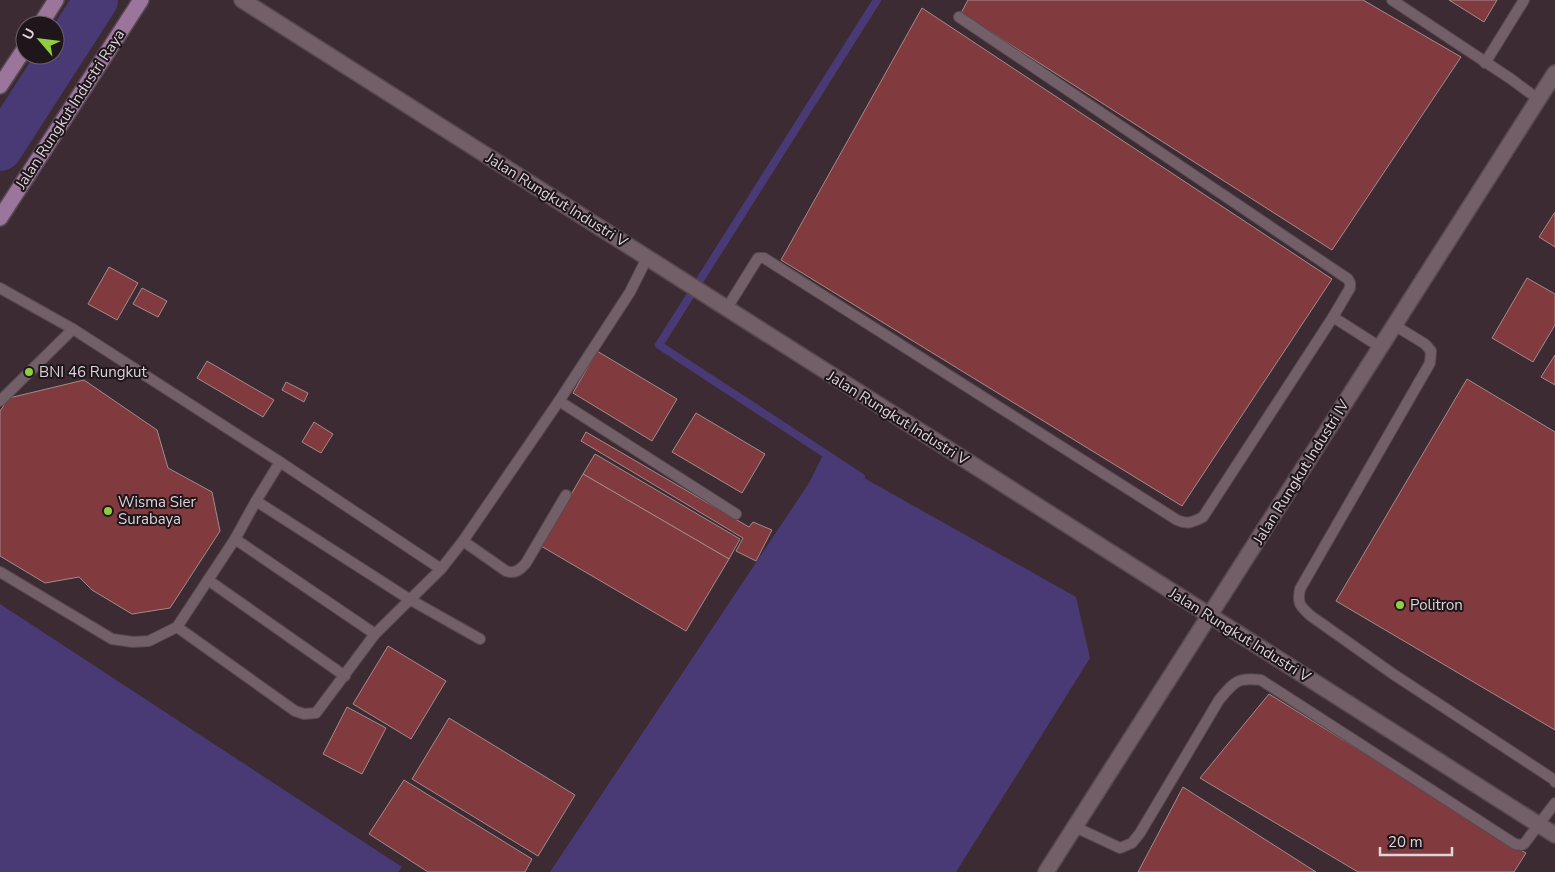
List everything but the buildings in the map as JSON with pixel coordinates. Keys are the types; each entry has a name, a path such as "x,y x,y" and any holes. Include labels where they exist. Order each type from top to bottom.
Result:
{"main road":[{"path":"46,15 56,0"},
{"name":"Jalan Rungkut Industri Raya","path":"0,218 141,0"},
{"path":"0,86 15,63"}],"street":[{"name":"Jalan Rungkut Industri V","path":"242,0 1555,834"},
{"name":"Jalan Rungkut Industri IV","path":"1046,872 1555,73"}],"lane":[{"path":"1392,0 1538,99"},
{"path":"1485,63 1524,0"},
{"path":"727,308 758,258 770,260 1177,520 1184,523 1203,517 1333,318 1350,288 1350,283 1348,279 960,17"},
{"path":"177,627 295,711 304,714 316,713 375,634 441,569 463,541 630,292 647,258"},
{"path":"0,288 73,329 280,462 441,569"},
{"path":"1333,318 1380,347"},
{"path":"1394,325 1425,344 1431,351 1430,364 1300,589 1298,600 1302,608 1311,616 1393,674 1555,782"},
{"path":"0,401 73,329"},
{"path":"558,401 736,514"},
{"path":"0,572 112,639 133,642 149,641 177,627 235,539 280,462"},
{"path":"463,541 506,571 518,571 526,563 566,495"},
{"path":"256,501 409,599 480,639"},
{"path":"235,539 375,634"},
{"path":"208,580 345,676"},
{"path":"1075,827 1120,848 1132,843 1140,833 1219,700 1233,683 1249,679 1261,680 1515,844 1524,844 1555,803"}],"shaded area":[{"path":"823,455 1076,597 1090,658 956,872 550,872 809,483"},
{"path":"0,604 402,867 398,872 0,872"}],"waterway":[{"path":"0,149 96,0"},
{"path":"861,477 659,345 877,0"}],"place":[{"name":"BNI 46 Rungkut","path":"29,372"},
{"name":"Wisma Sier Surabaya","path":"108,511"},
{"name":"Politron","path":"1400,605"}]}
